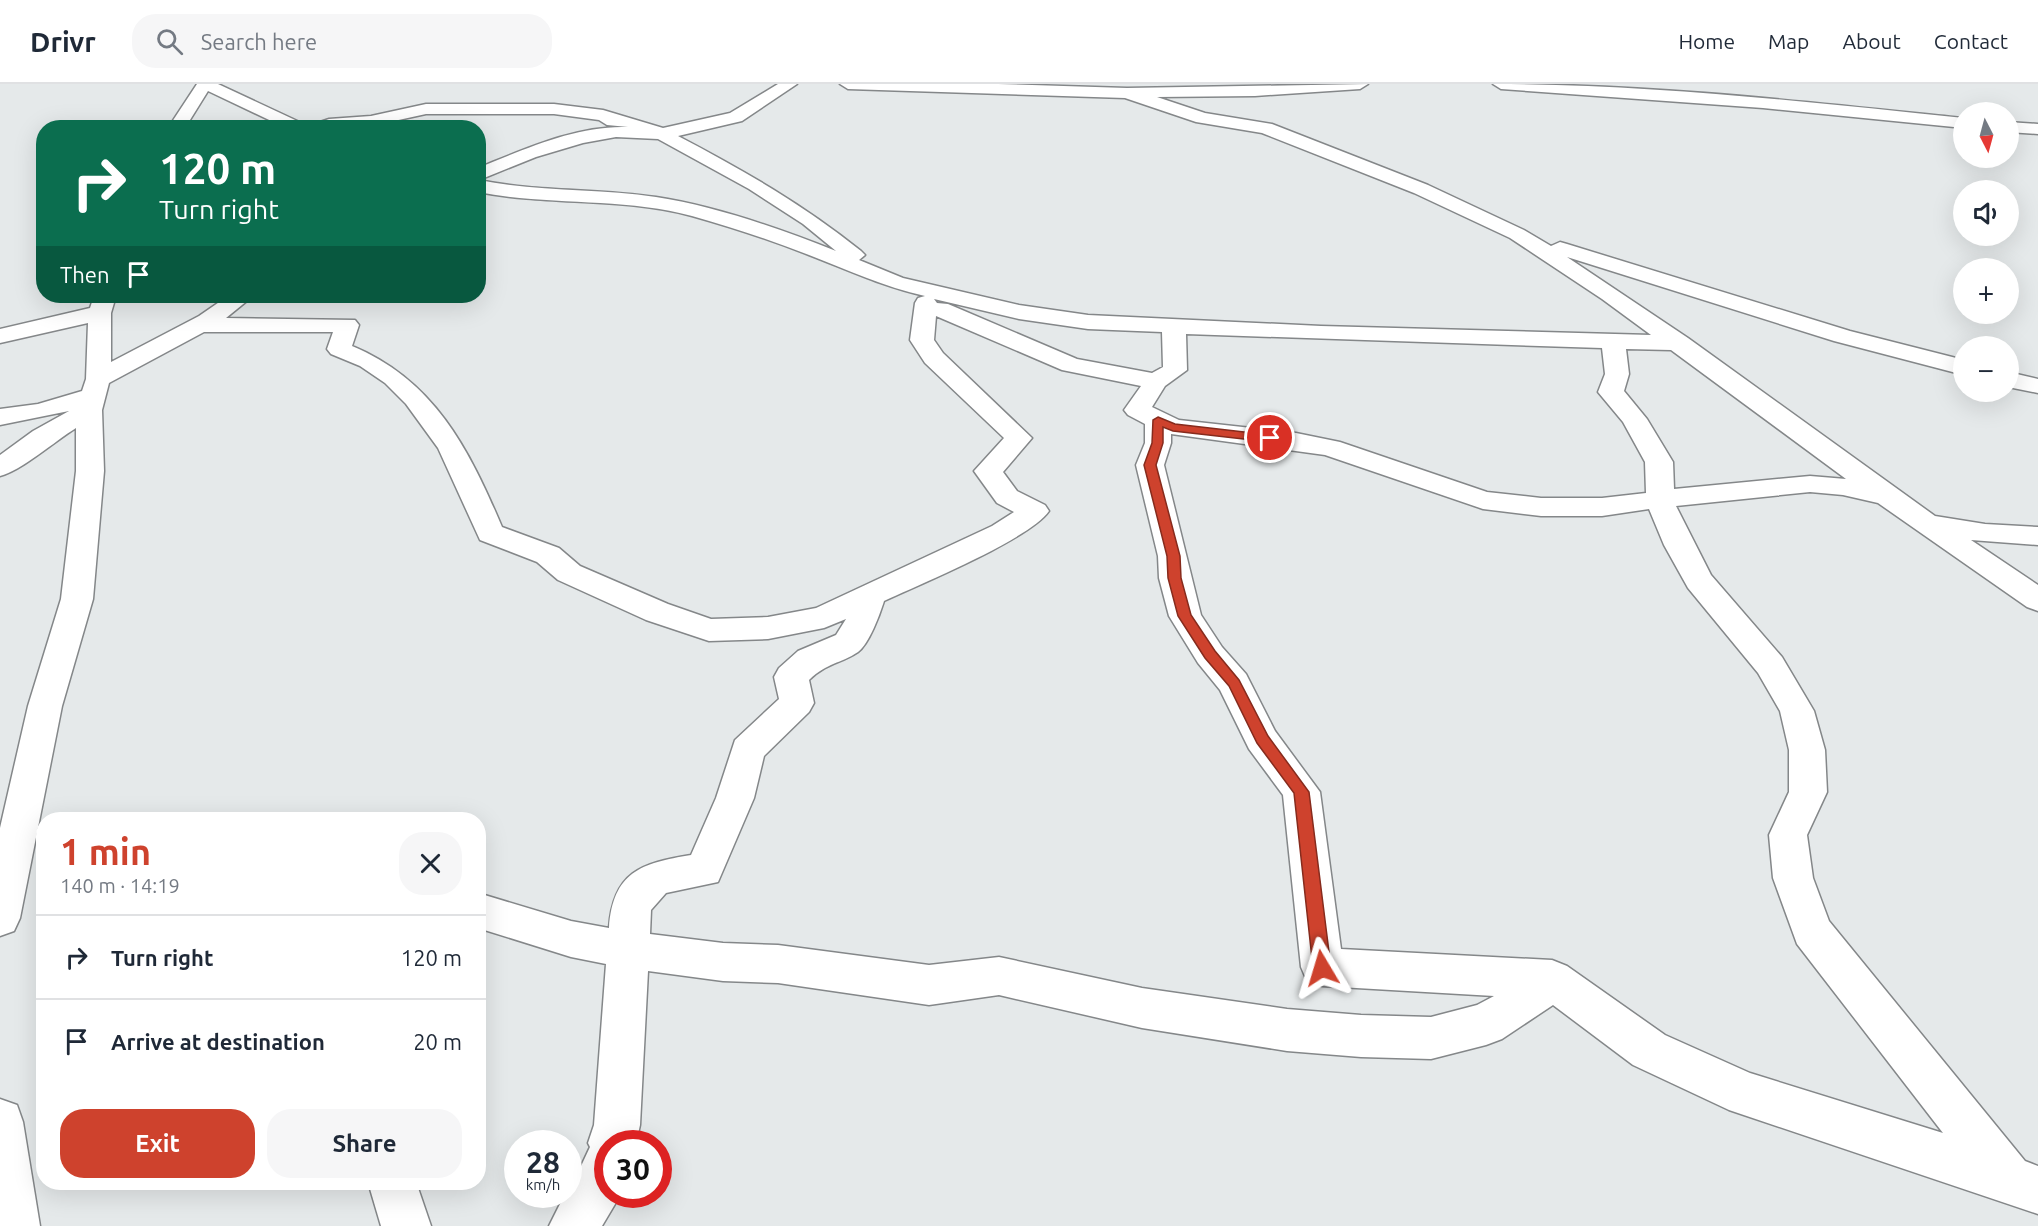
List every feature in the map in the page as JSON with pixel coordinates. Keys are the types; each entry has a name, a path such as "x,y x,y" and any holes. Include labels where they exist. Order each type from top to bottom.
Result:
{"street":[{"path":"181,120 205,84 284,120"},
{"path":"486,172 530,153 581,138 616,132 662,134 736,117 789,84"},
{"path":"849,84 1127,93 1360,84"},
{"path":"1501,84 1763,103 1953,122"},
{"path":"1251,87 1266,128"},
{"path":"1127,93 1202,118 1266,128 1421,189 1517,234 1842,336 1953,365"},
{"path":"402,120 407,103"},
{"path":"373,120 407,103 446,108 577,111 603,115 613,121 630,122 662,134 783,202 838,241 867,270"},
{"path":"2019,128 2038,129"},
{"path":"486,188 517,194 606,197 657,203 730,221 867,270 896,284 926,303 1052,359 1093,370 1156,381"},
{"path":"1517,234 1610,294 1680,343 1888,497 2038,600"},
{"path":"896,284 1055,318 1174,328 1680,343"},
{"path":"0,468 87,407 155,351 231,303"},
{"path":"197,325 347,325 339,349 359,355 391,374 420,401 469,480 490,533 548,555 568,573 657,612 709,630 768,628 824,617 1002,533 1035,511 1007,497 988,471 1019,438 934,358 922,340 926,303"},
{"path":"0,336 103,304 87,407 90,471 77,599 45,706 0,918"},
{"path":"1174,328 1175,370 1156,381 1137,410 1173,427 1296,441 1332,448 1483,500 1541,507 1602,507 1740,489 1810,484 1843,487 1888,497"},
{"path":"1613,341 1617,374 1611,392 1634,419 1659,462 1660,501 1679,545 1699,581 1770,665 1797,711 1807,750 1808,792 1788,834 1793,878 1812,931 1852,985 2023,1184 2038,1212"},
{"path":"2019,382 2038,386"},
{"path":"0,418 87,407"},
{"path":"0,418 40,411 87,407"},
{"path":"1158,420 1158,443 1150,465 1173,556 1174,578 1185,616 1210,655 1234,684 1262,739 1301,792 1322,968 1552,980 1649,1050 1745,1094 2023,1184"},
{"path":"1926,524 1985,533 2038,536"},
{"path":"616,1130 632,904 656,878 704,870 735,798 748,750 797,703 791,678 810,659 848,643 862,620 870,597"},
{"path":"486,912 571,939 627,950 723,962 778,964 929,985 999,976 1142,1008 1212,1019 1287,1030 1396,1037 1431,1038 1486,1024 1524,1002 1552,980"},
{"path":"0,1122 4,1179 15,1226"},
{"path":"395,1190 406,1226"},
{"path":"574,1226 594,1194"}],"route":[{"path":"1270,438 1173,427 1164,425 1158,420 1158,443 1150,465 1173,556 1174,578 1185,616 1210,655 1234,684 1262,739 1301,792 1322,968"}]}
